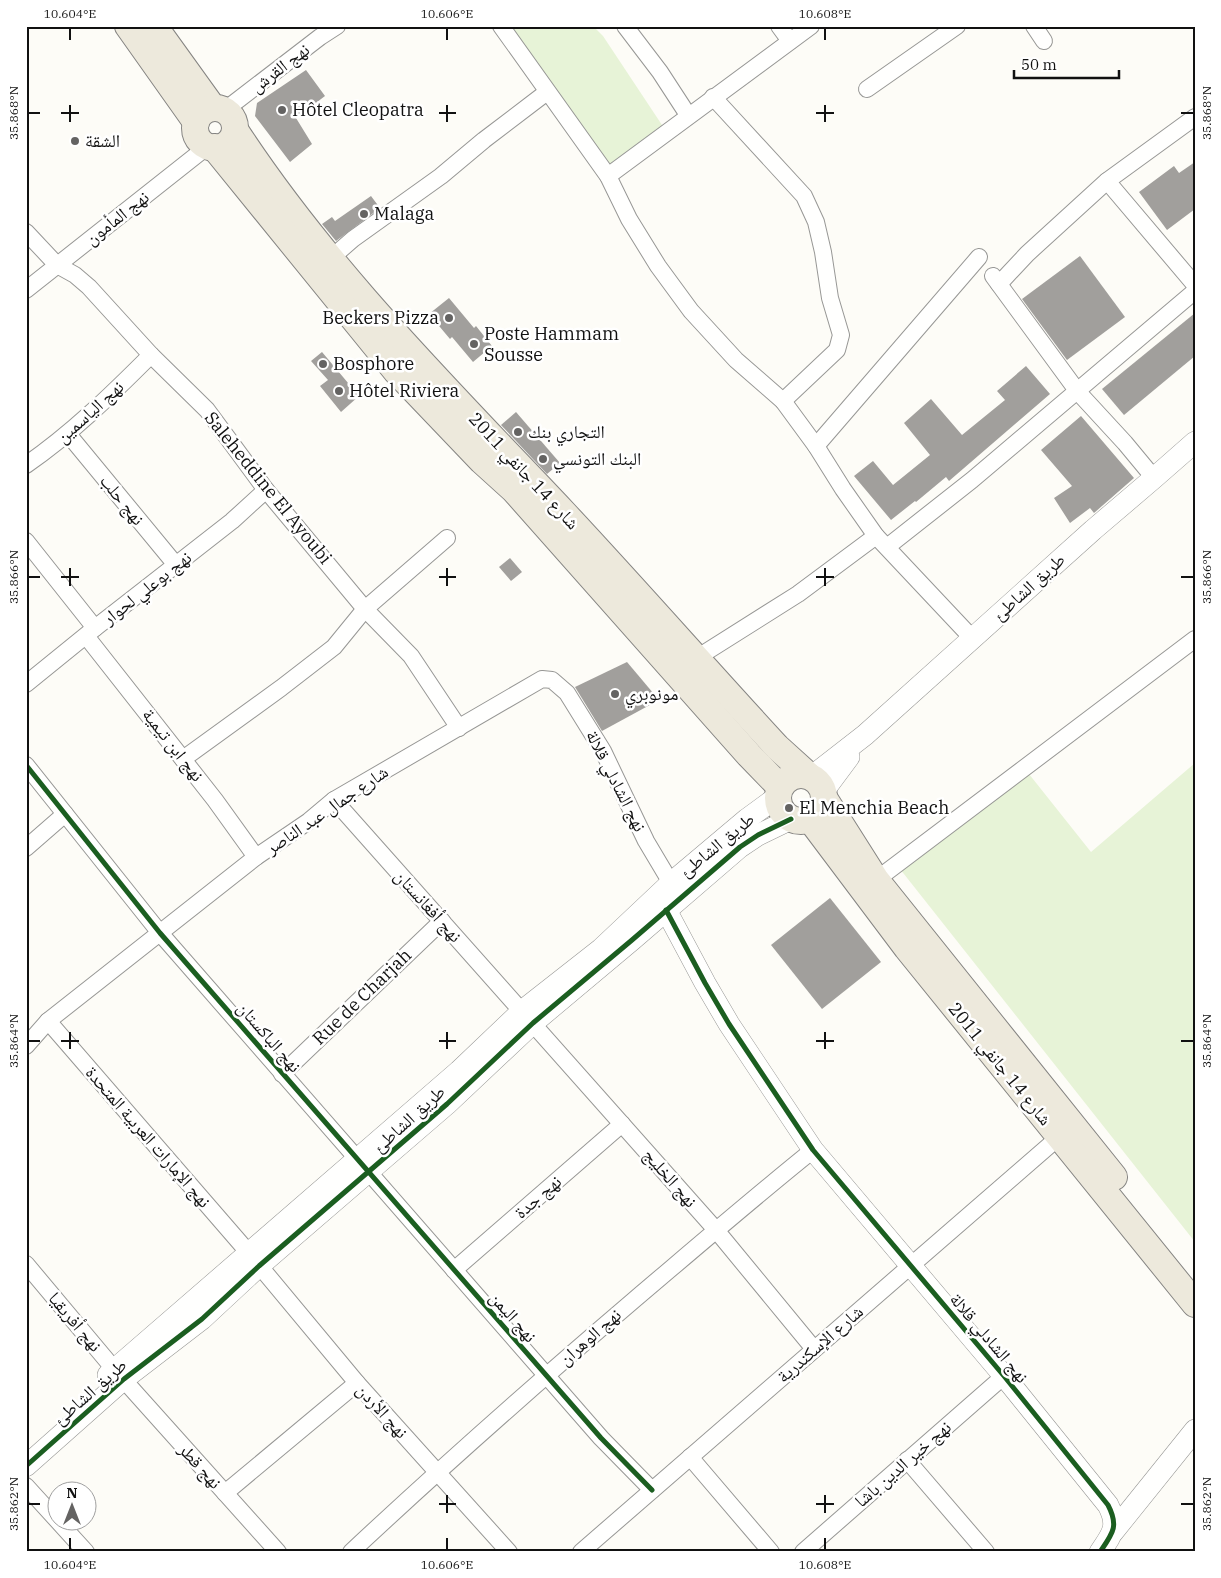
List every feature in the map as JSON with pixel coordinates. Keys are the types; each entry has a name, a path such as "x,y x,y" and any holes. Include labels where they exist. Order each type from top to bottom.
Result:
{"main road":[{"name":"شارع 14 جانفي 2011","path":"128,26 217,118 257,164 330,259 443,386 564,513 778,747 817,786 876,880 1195,1277"},
{"name":"شارع 14 جانفي 2011","path":"154,26 217,118"},
{"name":"شارع 14 جانفي 2011","path":"217,118 195,127 200,141 211,147 396,371 482,461 514,490 779,792"},
{"path":"802,774 817,786 822,807 818,814 800,819 784,814 779,806 779,792 789,778 802,774"},
{"name":"شارع 14 جانفي 2011","path":"800,819 907,948 1195,1304"}],"street":[{"name":"نهج القرش","path":"217,118 315,32 337,26"},
{"path":"501,26 608,176 634,227 658,266 691,311 736,360 784,401 881,542 972,638"},
{"path":"625,26 660,72 688,115"},
{"path":"779,26 790,41"},
{"path":"608,176 688,115 811,26"},
{"path":"867,89 957,26"},
{"path":"1034,26 1044,41"},
{"path":"330,259 353,239 441,176 484,140 548,92"},
{"path":"713,97 804,196 816,222 822,244 830,298 841,336 837,350 784,401"},
{"path":"1154,478 1078,392 996,280 1107,181 1195,117"},
{"name":"نهج المأمون","path":"26,290 211,147"},
{"path":"1107,181 1195,285"},
{"name":"Saleheddine El Ayoubi","path":"26,232 57,265 76,275 89,287 150,355 207,410 266,490 365,609 410,656 459,728"},
{"path":"816,446 979,257"},
{"path":"695,658 881,542 972,480 1195,291"},
{"name":"نهج الياسمين","path":"26,465 68,434 120,386 150,355"},
{"name":"نهج حلب","path":"68,434 176,565"},
{"name":"طريق الشاطئ","path":"817,786 865,735 1093,530 1195,442"},
{"name":"نهج بوعلي لحوار","path":"27,682 232,521 266,490"},
{"path":"183,759 282,688 334,646 365,609 447,538"},
{"name":"نهج ابن تيمية","path":"26,541 256,857"},
{"path":"876,880 1195,639"},
{"name":"شارع جمال عبد الناصر","path":"26,1046 48,1021 256,857 309,822 334,800 537,681 546,679 556,683"},
{"name":"نهج الشادلي قلالة","path":"556,683 566,693 603,752 646,841 671,883"},
{"name":"نهج الباكستان","path":"26,765 160,933 363,1166"},
{"name":"طريق الشاطئ","path":"528,1017 671,883 779,792"},
{"name":"نهج أفغانستان","path":"334,800 528,1017"},
{"path":"26,848 65,814"},
{"name":"طريق الشاطئ","path":"26,1447 119,1374 363,1166 459,1071 632,940 740,847 758,835 800,819"},
{"name":"نهج الشادلي قلالة","path":"666,910 729,1024 814,1150 1004,1376 1108,1505 1115,1520 1113,1532"},
{"name":"Rue de Charjah","path":"282,1074 442,921"},
{"name":"نهج الخليج","path":"528,1017 716,1230 814,1349"},
{"name":"نهج الإمارات العربية المتحدة","path":"48,1021 253,1259"},
{"name":"نهج جدة","path":"454,1270 622,1124"},
{"name":"شارع الإسكندرية","path":"588,1550 652,1490 1058,1137"},
{"name":"نهج الوهران","path":"351,1552 546,1375 716,1230 814,1150"},
{"name":"نهج اليمن","path":"363,1166 601,1438 652,1490"},
{"name":"نهج الأردن","path":"253,1259 357,1383 509,1552"},
{"name":"نهج أفريقيا","path":"26,1264 119,1374"},
{"name":"طريق الشاطئ","path":"26,1466 119,1374"},
{"name":"نهج قطر","path":"119,1374 278,1552"},
{"name":"نهج خير الدين باشا","path":"803,1552 1004,1376"},
{"path":"225,1493 357,1383"},
{"path":"1100,1552 1113,1532 1195,1430"},
{"path":"690,1458 770,1552"},
{"path":"907,1460 986,1552"},
{"path":"26,1486 86,1552"}],"green space":[{"path":"498,26 593,26 603,36 664,128 600,174"},
{"path":"1195,763 1195,1242 900,869 1029,774 1091,852"}],"building":[{"name":"Hôtel Cleopatra","path":"306,70 325,96 296,118 312,144 290,162 255,116 257,103"},
{"path":"1195,162 1195,209 1167,230 1139,192 1174,166 1179,173"},
{"path":"371,196 380,208 336,241 322,224 332,217 335,221"},
{"path":"1080,256 1125,317 1067,360 1022,299"},
{"path":"449,298 492,346 473,362 429,314"},
{"path":"1195,313 1195,356 1124,415 1102,389"},
{"name":"Hôtel Riviera","path":"322,352 359,396 341,412 320,386 328,380 311,361"},
{"path":"1026,366 1050,394 949,481 946,477 891,520 854,476 873,461 893,485 930,455 904,423 931,399 962,435 1005,400 997,391"},
{"path":"516,412 560,463 547,474 501,425"},
{"path":"1081,416 1134,478 1094,513 1090,508 1070,523 1054,498 1072,486 1041,450"},
{"path":"510,558 522,572 511,581 499,567"},
{"name":"مونوبري","path":"627,662 659,700 602,731 575,687"},
{"path":"830,898 881,962 822,1009 771,945"}],"cycle path":[{"path":"26,765 160,933 601,1438 652,1490"},
{"path":"26,1466 124,1379 202,1319 259,1266 447,1104 533,1023 740,847 758,835 791,819"},
{"path":"666,910 729,1024 813,1150 1004,1376 1108,1505 1114,1524 1111,1534 1100,1552"}],"place":[{"name":"Hôtel Cleopatra","path":"282,110"},
{"name":"الشقة","path":"75,141"},
{"name":"Malaga","path":"364,214"},
{"name":"Beckers Pizza","path":"449,318"},
{"name":"Poste Hammam Sousse","path":"474,344"},
{"name":"Bosphore","path":"323,364"},
{"name":"Hôtel Riviera","path":"339,391"},
{"name":"التجاري بنك","path":"518,432"},
{"name":"البنك التونسي","path":"543,459"},
{"name":"مونوبري","path":"615,694"},
{"name":"El Menchia Beach","path":"789,808"}]}
